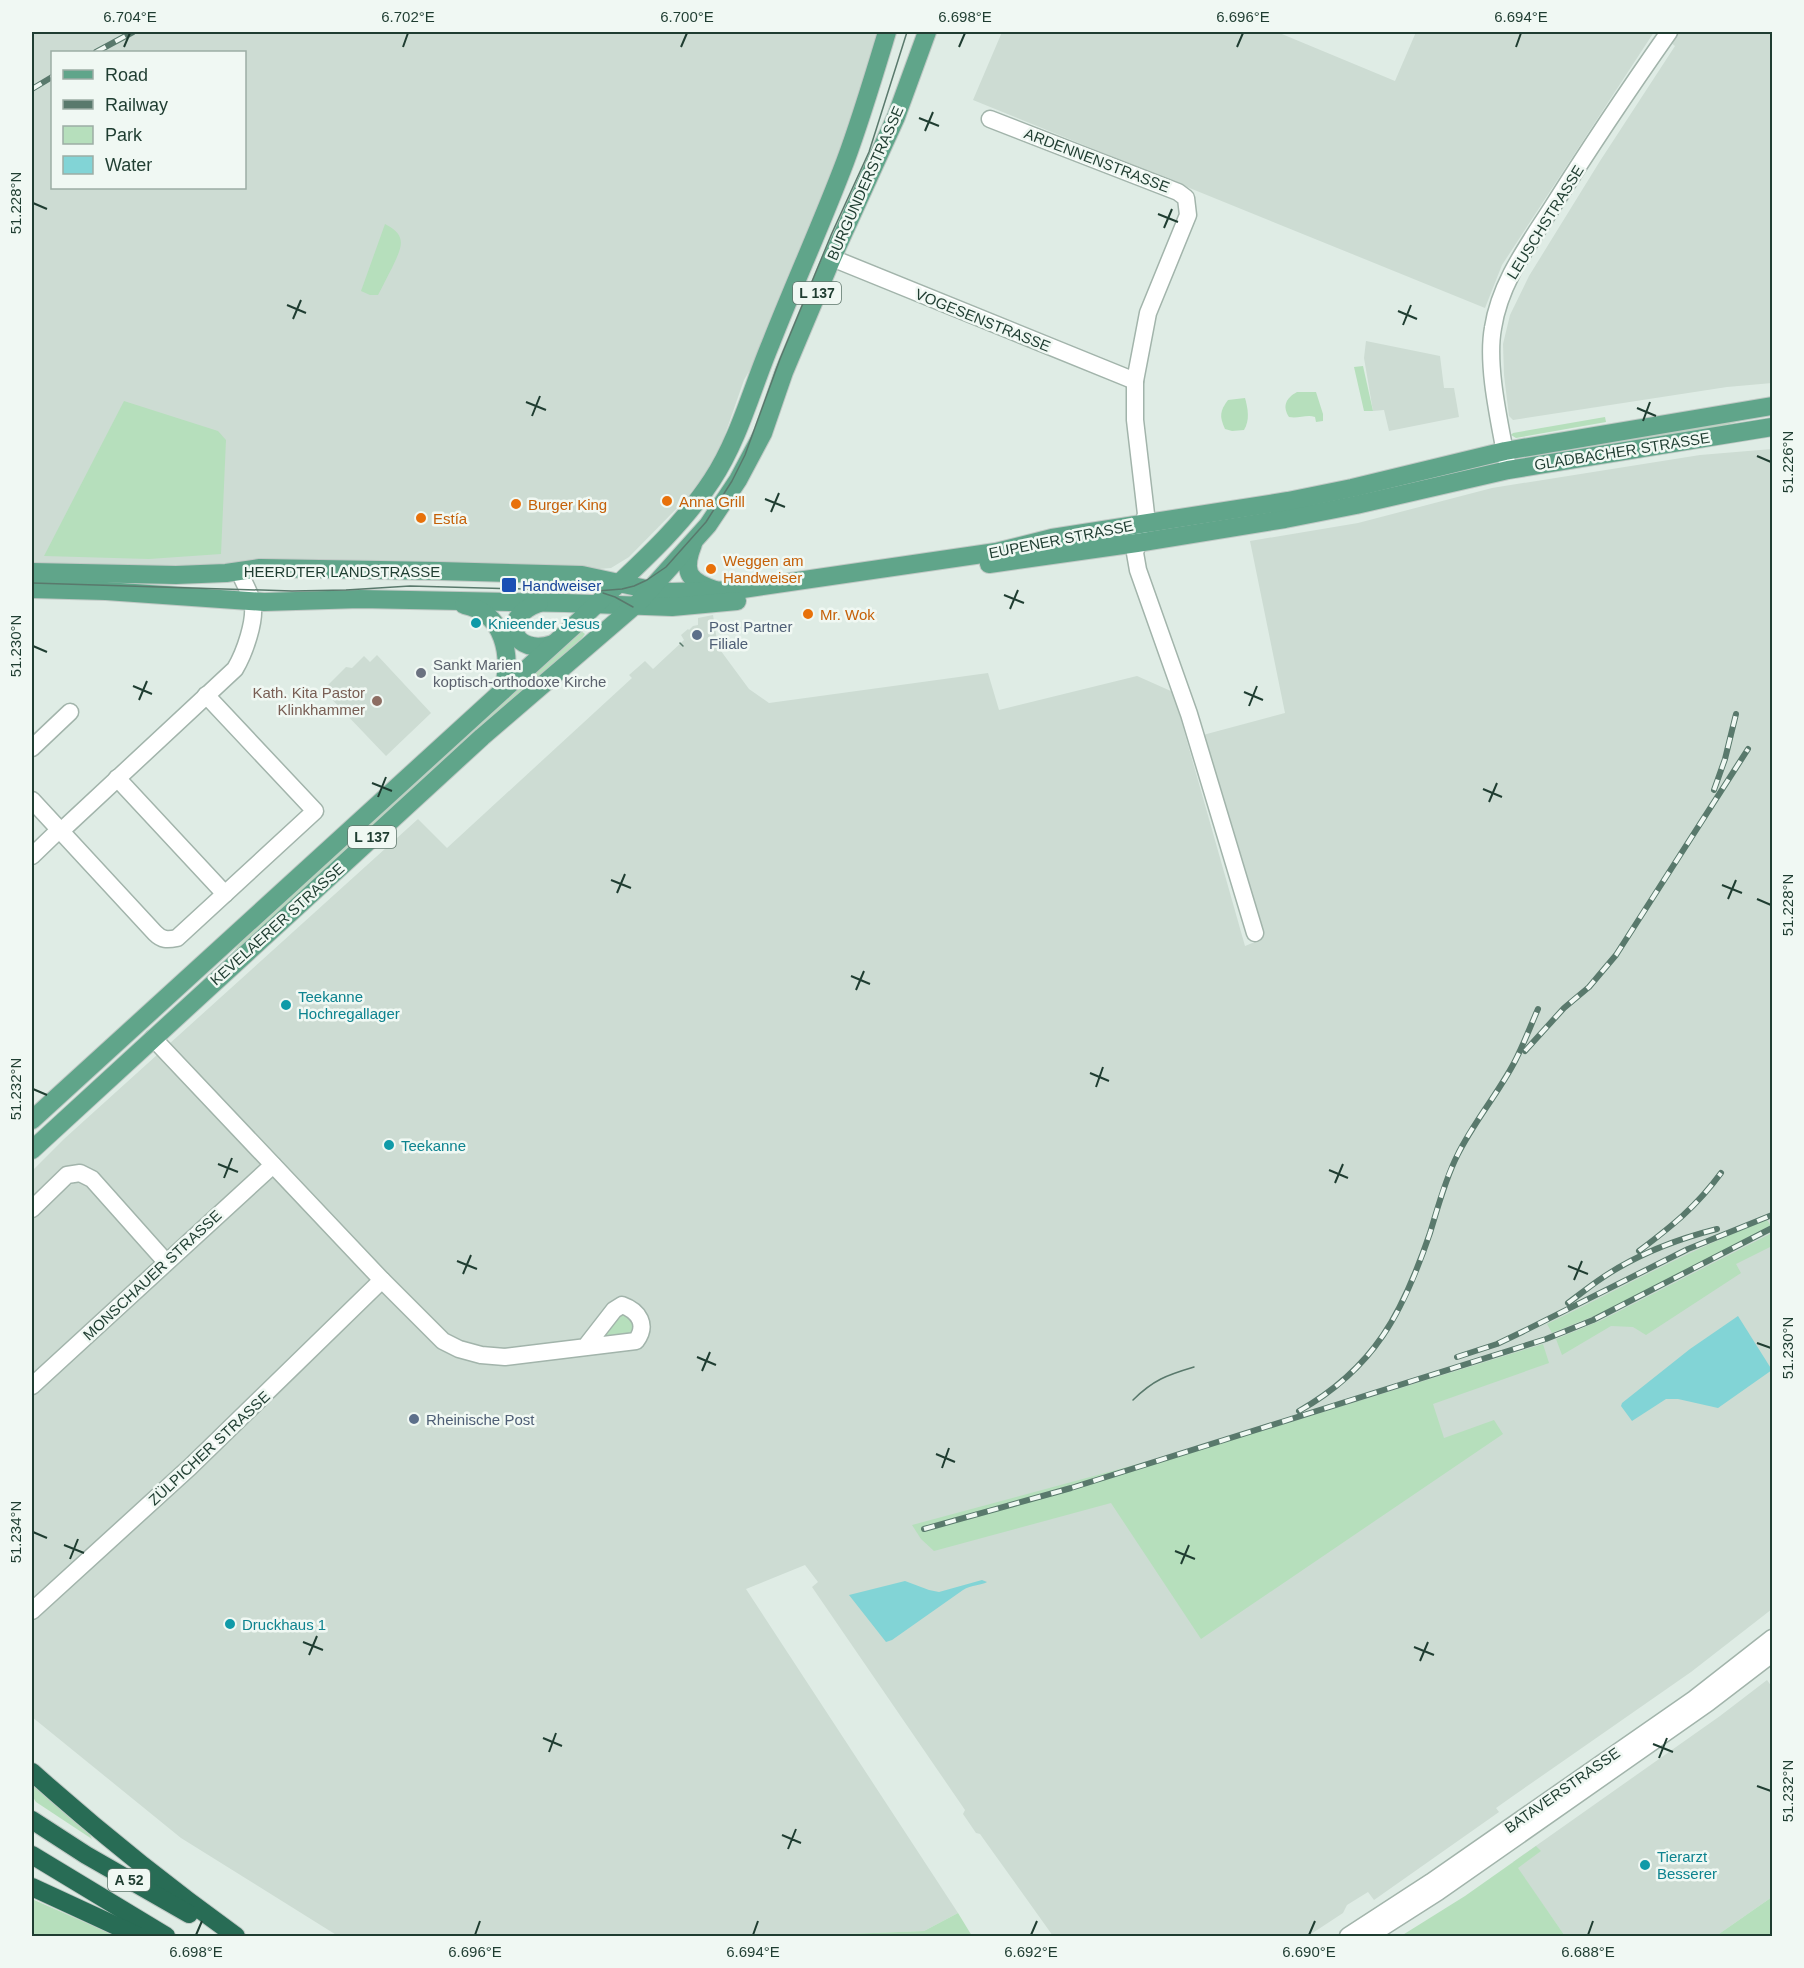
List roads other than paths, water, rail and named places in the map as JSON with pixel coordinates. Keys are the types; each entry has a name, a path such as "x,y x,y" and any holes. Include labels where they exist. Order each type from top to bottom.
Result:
{"highway":[{"path":"32,1772 146,1870 236,1936"},
{"name":"A 52","path":"32,1820 86,1855 230,1936"},
{"name":"A 52","path":"32,1855 166,1936"},
{"path":"32,1887 138,1936"}],"main road":[{"name":"BURGUNDERSTRASSE","path":"618,583 666,538 699,499 723,463 846,160 887,32"},
{"name":"BURGUNDERSTRASSE","path":"633,607 693,543 723,504 753,455 784,372 832,258 896,117 927,32"},
{"name":"GLADBACHER STRASSE","path":"1468,459 1773,406"},
{"name":"GLADBACHER STRASSE","path":"1472,477 1773,427"},
{"name":"EUPENER STRASSE","path":"651,590 720,591 776,585 996,552 1052,538 1309,496 1468,459"},
{"name":"EUPENER STRASSE","path":"633,607 679,607 736,602 1137,543 1285,519 1356,505 1472,477"},
{"name":"L 137","path":"693,543 687,568 697,584 720,591"},
{"path":"582,575 603,575 639,564"},
{"name":"HEERDTER LANDSTRASSE","path":"32,572 176,575 260,568 387,569 582,575 651,590"},
{"name":"KEVELAERER STRASSE","path":"32,1120 618,583"},
{"name":"HEERDTER LANDSTRASSE","path":"32,589 106,591 284,602 360,599 596,604 633,607"},
{"path":"445,601 469,606 482,612 500,632 505,642 507,656 507,675 503,690"},
{"path":"539,603 522,610 519,614 515,620 516,635 527,646 534,648 553,644"},
{"name":"KEVELAERER STRASSE","path":"32,1149 482,737 633,607"}],"street":[{"name":"LEUSCHSTRASSE","path":"1508,470 1492,368 1491,345 1503,290 1513,270 1565,188 1669,32"},
{"name":"ARDENNENSTRASSE","path":"990,119 1178,192 1186,198 1189,208 1188,215 1148,312 1135,381"},
{"name":"VOGESENSTRASSE","path":"832,258 1135,381"},
{"path":"1135,381 1135,420 1146,514 1137,543"},
{"name":"EUPENER STRASSE","path":"1137,543 1135,553 1138,570 1185,704 1255,933"},
{"path":"32,856 207,695 238,663 251,625 253,609 252,601 239,571"},
{"path":"32,800 161,939 177,938 315,811 207,695"},
{"path":"32,747 70,711"},
{"path":"117,778 225,894"},
{"path":"153,1038 382,1280 443,1341 459,1349 481,1355 505,1357 586,1346"},
{"name":"MONSCHAUER STRASSE","path":"32,1386 273,1165"},
{"path":"32,1209 67,1175 80,1173 92,1179 166,1262"},
{"name":"ZÜLPICHER STRASSE","path":"32,1611 190,1467 382,1280"},
{"name":"BATAVERSTRASSE","path":"1348,1936 1431,1882 1676,1711 1773,1638"},
{"name":"BATAVERSTRASSE","path":"1369,1936 1438,1892 1708,1703 1773,1654"}],"water":[{"path":"1738,1316 1772,1370 1718,1408 1678,1399 1666,1399 1632,1421 1621,1406 1622,1403 1690,1349"},
{"path":"982,1580 987,1582 963,1590 886,1642 849,1595 905,1581 939,1592"}],"tram line":[{"path":"32,583 292,591 410,586 597,591 622,589 647,580 666,567 706,522 732,481 745,455 780,359 832,233 869,152 907,32"},
{"path":"603,593 633,607"},
{"path":"680,643 683,646"},
{"path":"1133,1400 1161,1379 1194,1367"}],"railway":[{"path":"98,51 133,32"},
{"path":"32,89 51,78"},
{"path":"1714,790 1725,759 1736,714"},
{"path":"1525,1051 1564,1008 1589,987 1616,955 1748,749"},
{"path":"1299,1411 1348,1376 1367,1357 1397,1313 1420,1262 1453,1165 1470,1132 1514,1063 1538,1009"},
{"path":"1639,1251 1683,1215 1721,1173"},
{"path":"1457,1357 1497,1344 1688,1249 1772,1215"},
{"path":"924,1529 1071,1488 1546,1339 1593,1320 1772,1228"},
{"path":"1568,1303 1602,1278 1643,1255 1717,1229"}],"place":[{"name":"Anna Grill","path":"667,501"},
{"name":"Burger King","path":"516,504"},
{"name":"Estía","path":"421,518"},
{"name":"Weggen am Handweiser","path":"711,569"},
{"name":"Handweiser","path":"509,585"},
{"name":"Mr. Wok","path":"808,614"},
{"name":"Knieender Jesus","path":"476,623"},
{"name":"Post Partner Filiale","path":"697,635"},
{"name":"Sankt Marien koptisch-orthodoxe Kirche","path":"421,673"},
{"name":"Kath. Kita Pastor Klinkhammer","path":"377,701"},
{"name":"Teekanne Hochregallager","path":"286,1005"},
{"name":"Teekanne","path":"389,1145"},
{"name":"Rheinische Post","path":"414,1419"},
{"name":"Druckhaus 1","path":"230,1624"},
{"name":"Tierarzt Besserer","path":"1645,1865"}]}
